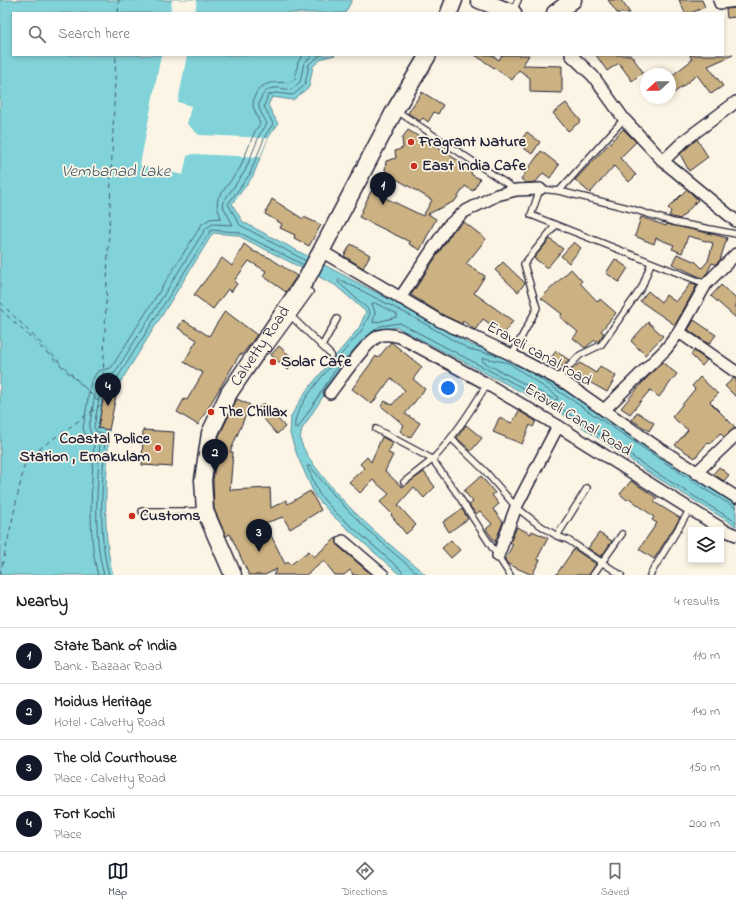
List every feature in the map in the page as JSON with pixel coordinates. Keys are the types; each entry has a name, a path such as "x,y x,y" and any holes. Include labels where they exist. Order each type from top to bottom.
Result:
{"street":[{"path":"449,12 454,0"},
{"path":"479,0 510,12"},
{"path":"556,12 573,0"},
{"path":"719,0 720,3 736,1"},
{"name":"Calvetty Road","path":"233,575 205,511 203,480 210,433 229,392 308,285 319,254 340,213 395,110 427,56"},
{"path":"572,56 592,76 624,119 663,161 736,221"},
{"path":"663,161 685,140 736,102"},
{"path":"400,298 448,226 464,212 497,195 516,190 540,189"},
{"name":"Eraveli canal road","path":"319,254 440,321 512,355 557,379 696,473 736,497"},
{"path":"604,410 666,349 679,332 706,284 736,254"},
{"path":"679,332 736,372"},
{"name":"Eraveli Canal Road","path":"330,393 364,349 378,336 388,334 400,337 487,384 558,426 690,510 724,530 736,535"},
{"path":"498,556 516,507 558,426"},
{"path":"696,473 710,457 736,435"},
{"path":"343,541 383,575"}],"lane":[{"path":"513,12 518,0"},
{"path":"395,110 516,190"},
{"path":"559,192 624,119"},
{"path":"706,284 555,226 531,215 540,189 632,209 673,222 736,234"},
{"path":"512,355 537,308 524,264 555,226"},
{"path":"557,379 580,355 601,345 642,287 651,263"},
{"path":"268,350 292,318 308,285"},
{"path":"292,318 331,355"},
{"path":"322,346 337,319"},
{"path":"404,482 432,459 451,438 468,417 487,384"},
{"path":"376,428 432,459 510,575"},
{"path":"451,438 485,471 516,507 558,536 568,540 621,575"},
{"path":"558,536 587,488"},
{"path":"650,575 690,510"},
{"path":"142,511 205,511"},
{"path":"593,575 622,534"}],"water":[{"name":"Vembanad Lake","path":"0,0 352,0 346,12 12,12 12,56 331,56 323,58 313,66 309,87 293,100 272,97 268,105 278,124 268,138 253,176 232,204 243,222 413,312 471,345 512,355 736,505 736,526 648,472 560,412 397,327 381,330 356,353 337,375 302,429 300,439 311,461 344,501 370,527 426,575 400,575 332,515 315,496 297,455 290,434 291,416 306,391 359,328 366,312 335,285 237,235 213,233 118,386 106,383 98,428 109,430 106,484 106,522 109,558 113,575 0,575"}],"pier":[{"path":"172,0 197,0 195,12 170,12"},
{"path":"161,56 187,56 178,102 191,106 187,124 199,135 268,138 260,157 193,154 187,156 183,175 140,165"}],"building":[{"path":"608,0 621,0 629,12 616,12"},
{"path":"679,0 702,0 705,7 693,12 685,12"},
{"path":"736,8 736,17 727,18 726,9"},
{"path":"733,55 708,66 723,86 711,94 697,75 676,91 676,72 692,60 690,56"},
{"path":"476,56 493,56 499,60 501,56 528,56 523,65 562,66 562,93 530,92 530,78 519,70 512,80"},
{"path":"597,56 632,56 640,68 640,74 632,81 619,63 607,71"},
{"path":"422,92 443,105 438,114 434,112 428,122 423,118 420,121 408,113"},
{"path":"566,103 581,121 568,131 553,113"},
{"path":"623,129 636,142 620,158 636,175 629,182 614,166 590,193 575,180"},
{"name":"Fragrant Nature","path":"408,130 469,167 472,175 480,179 473,191 465,186 455,201 428,214 436,219 420,250 409,244 410,242 359,217 371,191 423,216 432,200 388,174 385,170 386,161 396,158 395,151 403,148 402,138"},
{"path":"527,132 540,142 532,154 518,144"},
{"path":"697,139 708,157 689,171 680,154"},
{"path":"541,151 559,165 550,178 543,173 536,182 526,183 521,179"},
{"path":"687,189 698,200 680,219 669,216 671,211 668,208"},
{"path":"272,199 303,219 304,217 321,225 309,246 294,238 295,235 280,228 282,224 265,214"},
{"path":"641,217 666,226 667,224 727,238 720,260 716,264 712,263 707,273 702,278 672,264 677,254 696,262 702,268 708,261 713,243 688,236 682,253 672,249 674,245 656,238 654,244 635,236"},
{"path":"464,222 486,239 466,264 485,276 474,293 513,321 504,334 483,319 475,330 463,321 462,324 443,315 411,295 453,231"},
{"path":"550,239 563,249 547,268 534,258"},
{"path":"574,242 581,248 569,263 561,256"},
{"path":"244,244 253,251 270,258 297,276 286,292 263,276 266,271 249,261 234,281 237,284 231,292 228,289 213,309 194,295 222,258 232,266"},
{"path":"351,244 370,255 363,268 344,256"},
{"path":"615,259 628,268 619,282 606,273"},
{"path":"503,262 525,283 518,292 495,270"},
{"path":"571,269 582,281 580,283 598,302 600,299 616,313 601,331 604,333 598,342 595,340 585,348 573,338 578,332 560,317 562,314 541,298"},
{"path":"691,283 697,285 675,325 640,301 648,291 661,302 666,295 676,302"},
{"path":"721,285 736,299 736,318 711,296"},
{"path":"225,311 257,335 242,355 240,354 198,425 177,412 184,399 187,400 203,373 184,362 197,340 178,328 183,320 209,336"},
{"path":"694,320 716,335 709,344 688,330"},
{"path":"648,322 663,336 645,355 631,341"},
{"path":"391,342 422,367 413,379 425,389 405,414 420,423 410,438 400,431 404,425 381,406 385,401 392,405 405,390 391,378 372,404 352,389 376,356 378,358"},
{"path":"279,346 296,361 288,370 271,355"},
{"path":"556,351 569,360 563,367 551,358"},
{"path":"694,351 707,360 702,366 691,355"},
{"path":"662,362 677,374 659,397 650,390 630,414 621,408 643,382"},
{"path":"580,363 596,373 600,366 616,376 607,392 570,371"},
{"path":"700,377 718,394 710,402 736,428 724,437 720,433 710,444 708,442 695,458 675,445 688,430 672,417 695,389 692,386"},
{"path":"734,378 736,379 736,397 725,386"},
{"path":"106,383 118,386 109,430 98,428"},
{"path":"237,399 250,405 230,452 233,452 230,490 270,488 271,508 286,500 288,504 310,491 321,510 290,529 283,517 265,523 285,564 288,562 290,565 309,551 314,557 336,538 338,546 372,575 352,575 353,574 350,570 344,575 335,575 324,561 306,575 273,575 277,569 265,575 249,575 230,534 226,536 214,509 213,480 219,436"},
{"path":"264,403 285,427 277,434 256,410"},
{"path":"519,411 536,421 533,427 530,425 522,444 493,432 499,418 512,423"},
{"path":"637,412 654,423 649,431 632,420"},
{"path":"466,425 482,438 471,451 457,438"},
{"name":"Coastal Police Station , Ernakulam","path":"143,430 174,432 172,467 142,465"},
{"path":"382,437 393,443 388,453 393,455 385,471 402,487 424,472 435,487 424,498 414,487 398,505 416,525 406,534 391,515 392,514 380,502 389,494 373,480 360,493 349,482 364,468 360,464 367,457 371,462"},
{"path":"719,467 729,475 724,481 713,474"},
{"path":"481,476 495,493 492,495 499,504 493,509 503,522 495,542 486,529 492,524 480,511 476,514 469,505 473,502 464,491"},
{"path":"631,481 657,498 654,502 680,518 654,559 639,549 657,523 652,520 654,517 629,498 627,500 620,494"},
{"path":"462,509 468,519 449,532 443,522"},
{"path":"517,527 531,534 532,531 548,538 537,559 540,560 532,575 508,564 505,560 513,544 510,542"},
{"path":"599,533 612,541 601,557 588,548"},
{"path":"451,540 460,550 451,558 442,548"},
{"path":"574,549 596,564 589,575 556,575"}],"ferry route":[{"path":"118,12 119,0"},
{"path":"102,404 116,56"},
{"path":"0,302 101,404"},
{"path":"0,309 87,390"},
{"path":"0,575 26,458 101,405"}],"place":[{"name":"Fragrant Nature","path":"411,142"},
{"name":"East India Cafe","path":"414,166"},
{"name":"State Bank of India","path":"383,205"},
{"name":"Solar Cafe","path":"273,362"},
{"name":"Fort Kochi","path":"108,406"},
{"name":"The Chillax","path":"211,412"},
{"name":"Coastal Police Station , Ernakulam","path":"158,448"},
{"name":"Moidus Heritage","path":"215,472"},
{"name":"Customs","path":"132,516"},
{"name":"The Old Courthouse","path":"259,552"}]}
